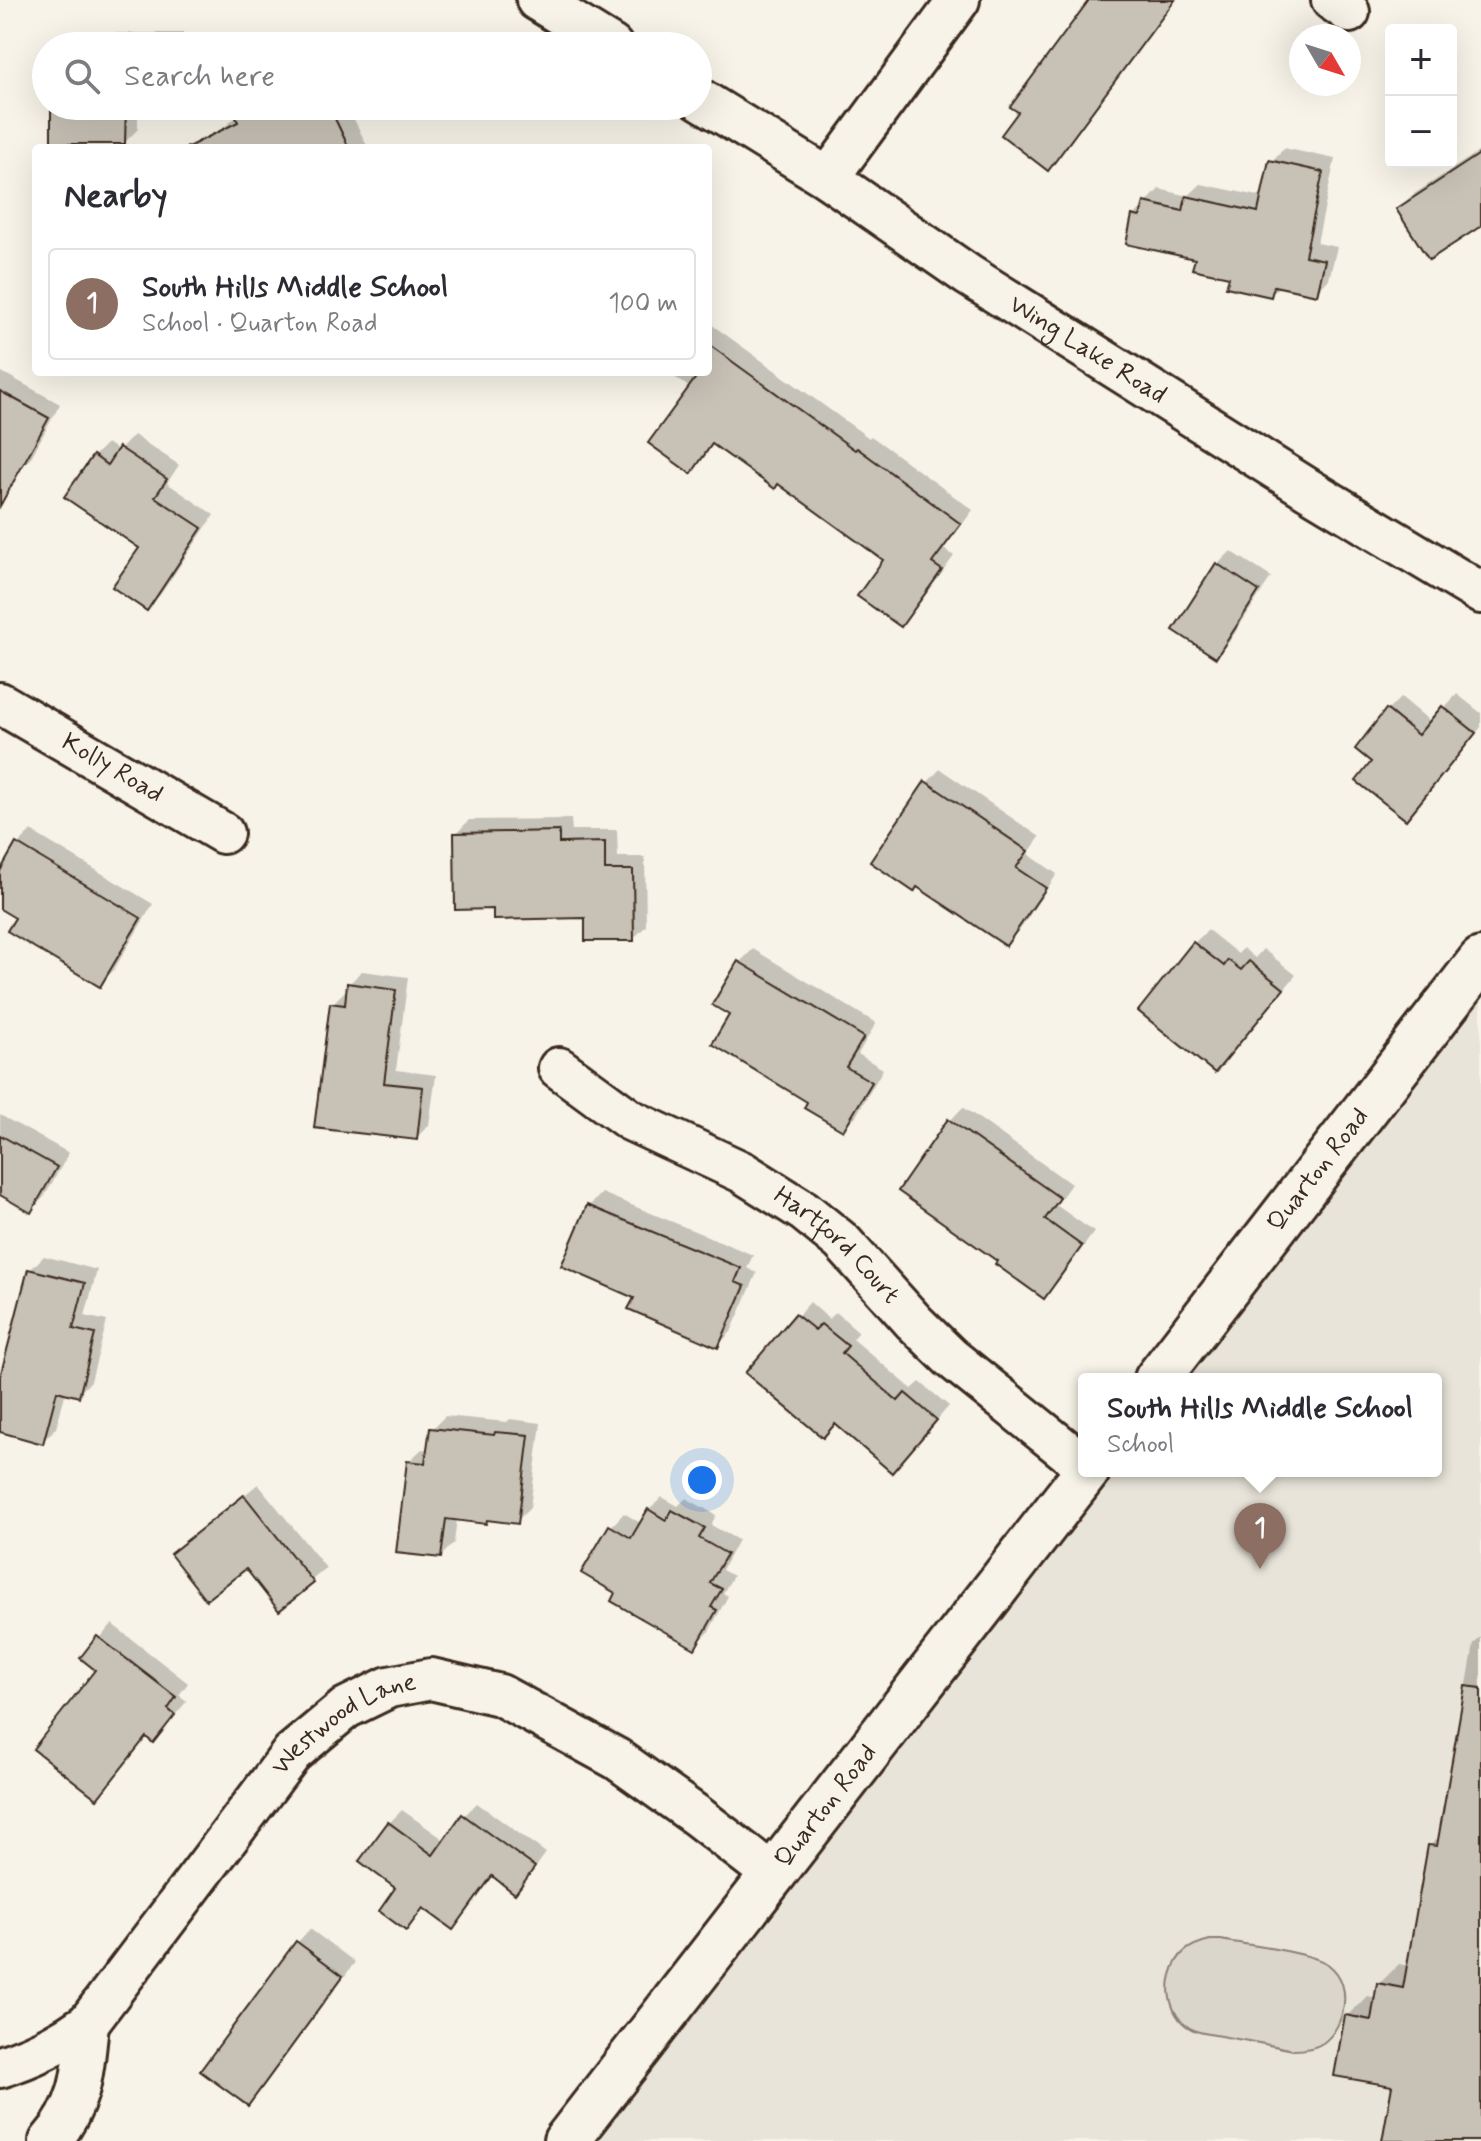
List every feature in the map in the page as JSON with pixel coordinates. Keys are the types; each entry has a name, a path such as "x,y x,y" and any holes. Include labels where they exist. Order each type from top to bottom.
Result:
{"street":[{"path":"537,0 589,32"},
{"path":"828,178 959,0"},
{"name":"Wing Lake Road","path":"712,107 828,178 968,275 1308,489 1481,593"},
{"name":"Kolly Road","path":"0,703 223,833"},
{"name":"Quarton Road","path":"1162,1373 1481,960"},
{"name":"Hartford Court","path":"559,1068 630,1120 742,1172 804,1211 842,1242 950,1357 1078,1460"},
{"name":"Quarton Road","path":"566,2141 1082,1477"},
{"name":"Westwood Lane","path":"0,2067 65,2040 88,2023 292,1753 346,1708 389,1687 431,1679 500,1695 617,1759 772,1874"},
{"path":"50,2141 62,2128 77,2101 88,2023"}],"shaded area":[{"path":"1481,997 1481,2141 598,2141 1110,1477 1442,1477 1442,1373 1191,1373"},
{"path":"1210,1940 1295,1953 1330,1966 1342,1984 1344,1994 1341,2017 1331,2036 1316,2047 1293,2050 1203,2033 1188,2027 1177,2015 1170,2000 1171,1975 1185,1951"}],"building":[{"path":"1089,0 1175,0 1048,171 1001,135 1018,112 1010,107"},
{"path":"51,120 126,120 125,144 51,144"},
{"path":"336,120 347,144 194,144 238,122"},
{"path":"1481,153 1481,226 1429,260 1396,209"},
{"path":"1269,160 1323,172 1305,256 1325,260 1317,295 1274,286 1271,297 1226,287 1229,277 1192,269 1195,259 1126,244 1132,215 1140,217 1144,202 1183,211 1186,196 1258,212"},
{"path":"712,347 961,524 932,563 942,570 901,627 857,596 883,560 778,484 775,489 712,444 691,474 648,443 697,376 712,376"},
{"path":"0,391 49,418 0,506"},
{"path":"119,447 167,479 155,497 202,528 147,611 112,587 139,548 64,497 93,455 107,465"},
{"path":"1216,563 1259,591 1216,658 1173,630"},
{"path":"1442,706 1476,733 1406,820 1356,781 1371,762 1355,749 1386,709 1418,735"},
{"path":"925,781 1028,851 1016,868 1046,888 1006,946 917,887 914,892 870,862"},
{"path":"559,831 559,843 605,842 605,870 633,870 634,941 585,941 585,918 493,920 493,909 455,910 454,833"},
{"path":"16,843 141,918 100,987 7,931 15,918 0,909 0,871"},
{"path":"1193,942 1224,966 1228,960 1241,970 1249,961 1284,989 1215,1073 1138,1011"},
{"path":"738,961 864,1037 846,1067 872,1082 843,1131 804,1108 807,1102 712,1044 729,1015 712,1005"},
{"path":"347,983 396,990 384,1083 423,1087 417,1140 314,1128 330,1003 345,1005"},
{"path":"948,1119 1060,1198 1045,1219 1082,1246 1044,1299 995,1264 997,1261 898,1191"},
{"path":"0,1135 57,1167 31,1213 0,1195"},
{"path":"587,1205 741,1268 735,1282 745,1286 718,1348 628,1309 634,1298 561,1266"},
{"path":"28,1269 85,1283 73,1329 95,1334 79,1397 57,1391 43,1444 0,1432 0,1377"},
{"path":"795,1314 815,1330 821,1324 848,1346 842,1353 898,1401 905,1393 937,1420 892,1473 835,1424 823,1438 745,1373"},
{"path":"430,1428 494,1435 495,1432 529,1435 518,1524 446,1519 441,1558 396,1553 407,1461 425,1463"},
{"path":"244,1495 314,1583 279,1611 246,1569 206,1600 170,1554"},
{"path":"648,1509 666,1520 672,1510 705,1528 699,1538 727,1554 710,1583 722,1589 711,1607 717,1610 695,1649 611,1601 615,1593 581,1573 609,1525 631,1538"},
{"path":"97,1636 176,1697 168,1709 175,1715 153,1743 146,1737 97,1799 33,1749 95,1670 80,1658"},
{"path":"1465,1686 1481,1688 1481,2141 1382,2141 1392,2086 1334,2076 1345,2015 1371,2020 1377,1983 1403,1988 1428,1845 1437,1846"},
{"path":"462,1814 535,1867 515,1894 492,1876 453,1930 423,1908 406,1931 379,1911 395,1888 359,1861 388,1822 433,1855"},
{"path":"296,1941 343,1976 248,2106 200,2071"}],"place":[{"name":"South Hills Middle School","path":"1260,1569"}]}
